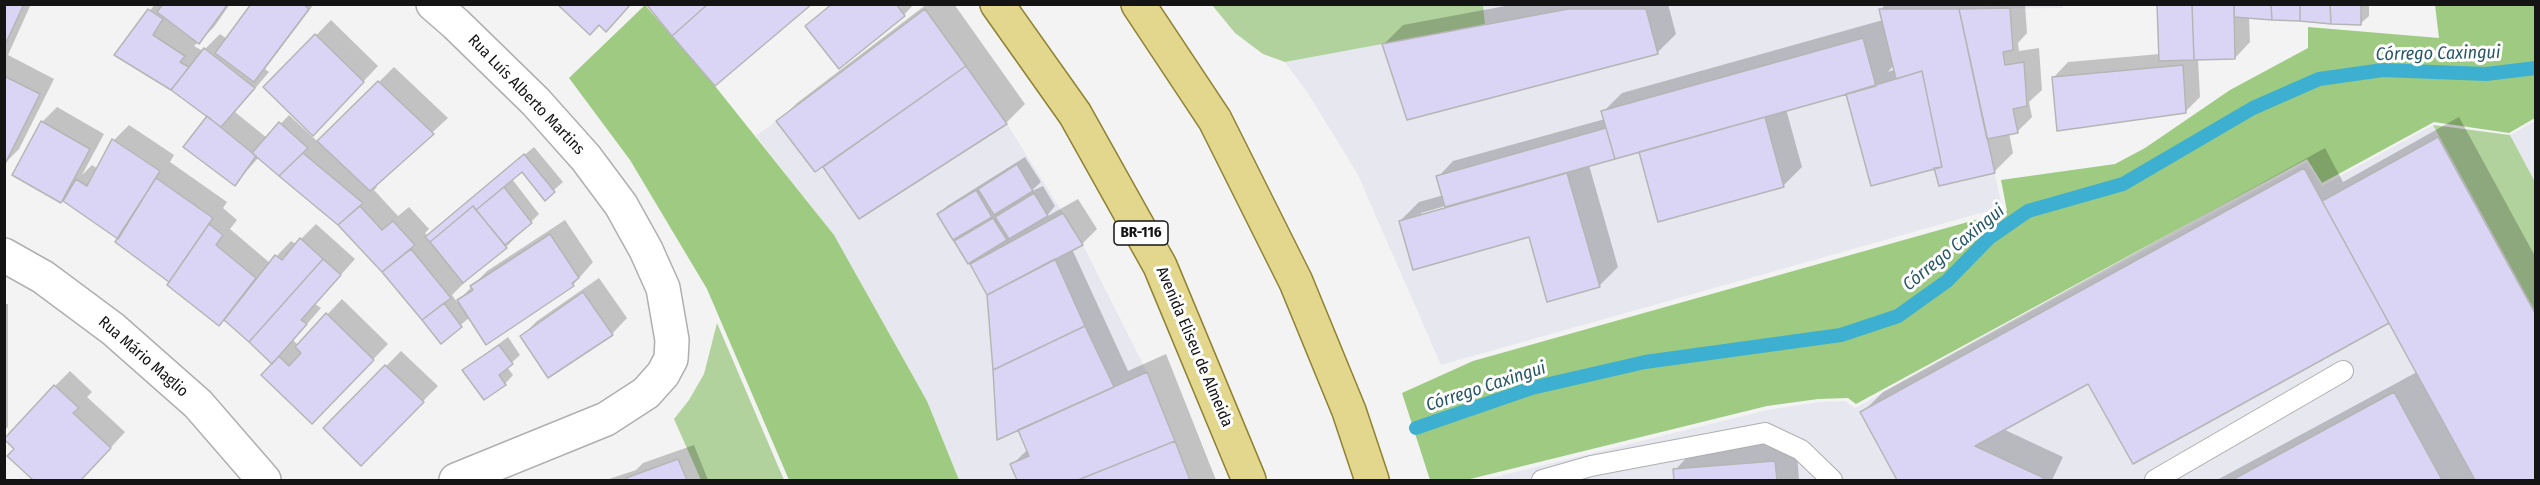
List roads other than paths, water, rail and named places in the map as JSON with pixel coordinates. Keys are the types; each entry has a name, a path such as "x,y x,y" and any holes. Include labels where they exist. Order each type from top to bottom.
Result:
{"main road":[{"name":"Avenida Eliseu de Almeida","path":"997,4 1075,114 1160,266 1249,480"},
{"path":"1138,4 1215,120 1296,282 1349,411 1372,480"}],"street":[{"name":"Rua Luís Alberto Martins","path":"433,4 536,102 586,158 621,205 646,249 663,288 672,340 671,358 663,374 646,393 606,418 456,480"},
{"name":"Rua Mário Maglio","path":"4,255 43,277 113,328 198,404 264,480"}],"lane":[{"path":"2156,480 2343,371"},
{"path":"1542,480 1591,466 1765,433 1801,450 1832,480"}],"waterway":[{"name":"Córrego Caxingui","path":"1416,428 1532,388 1645,362 1841,335 1898,316 1947,281 1989,238 2028,211 2123,184 2253,108 2319,79 2383,70 2486,74 2536,68"}]}
